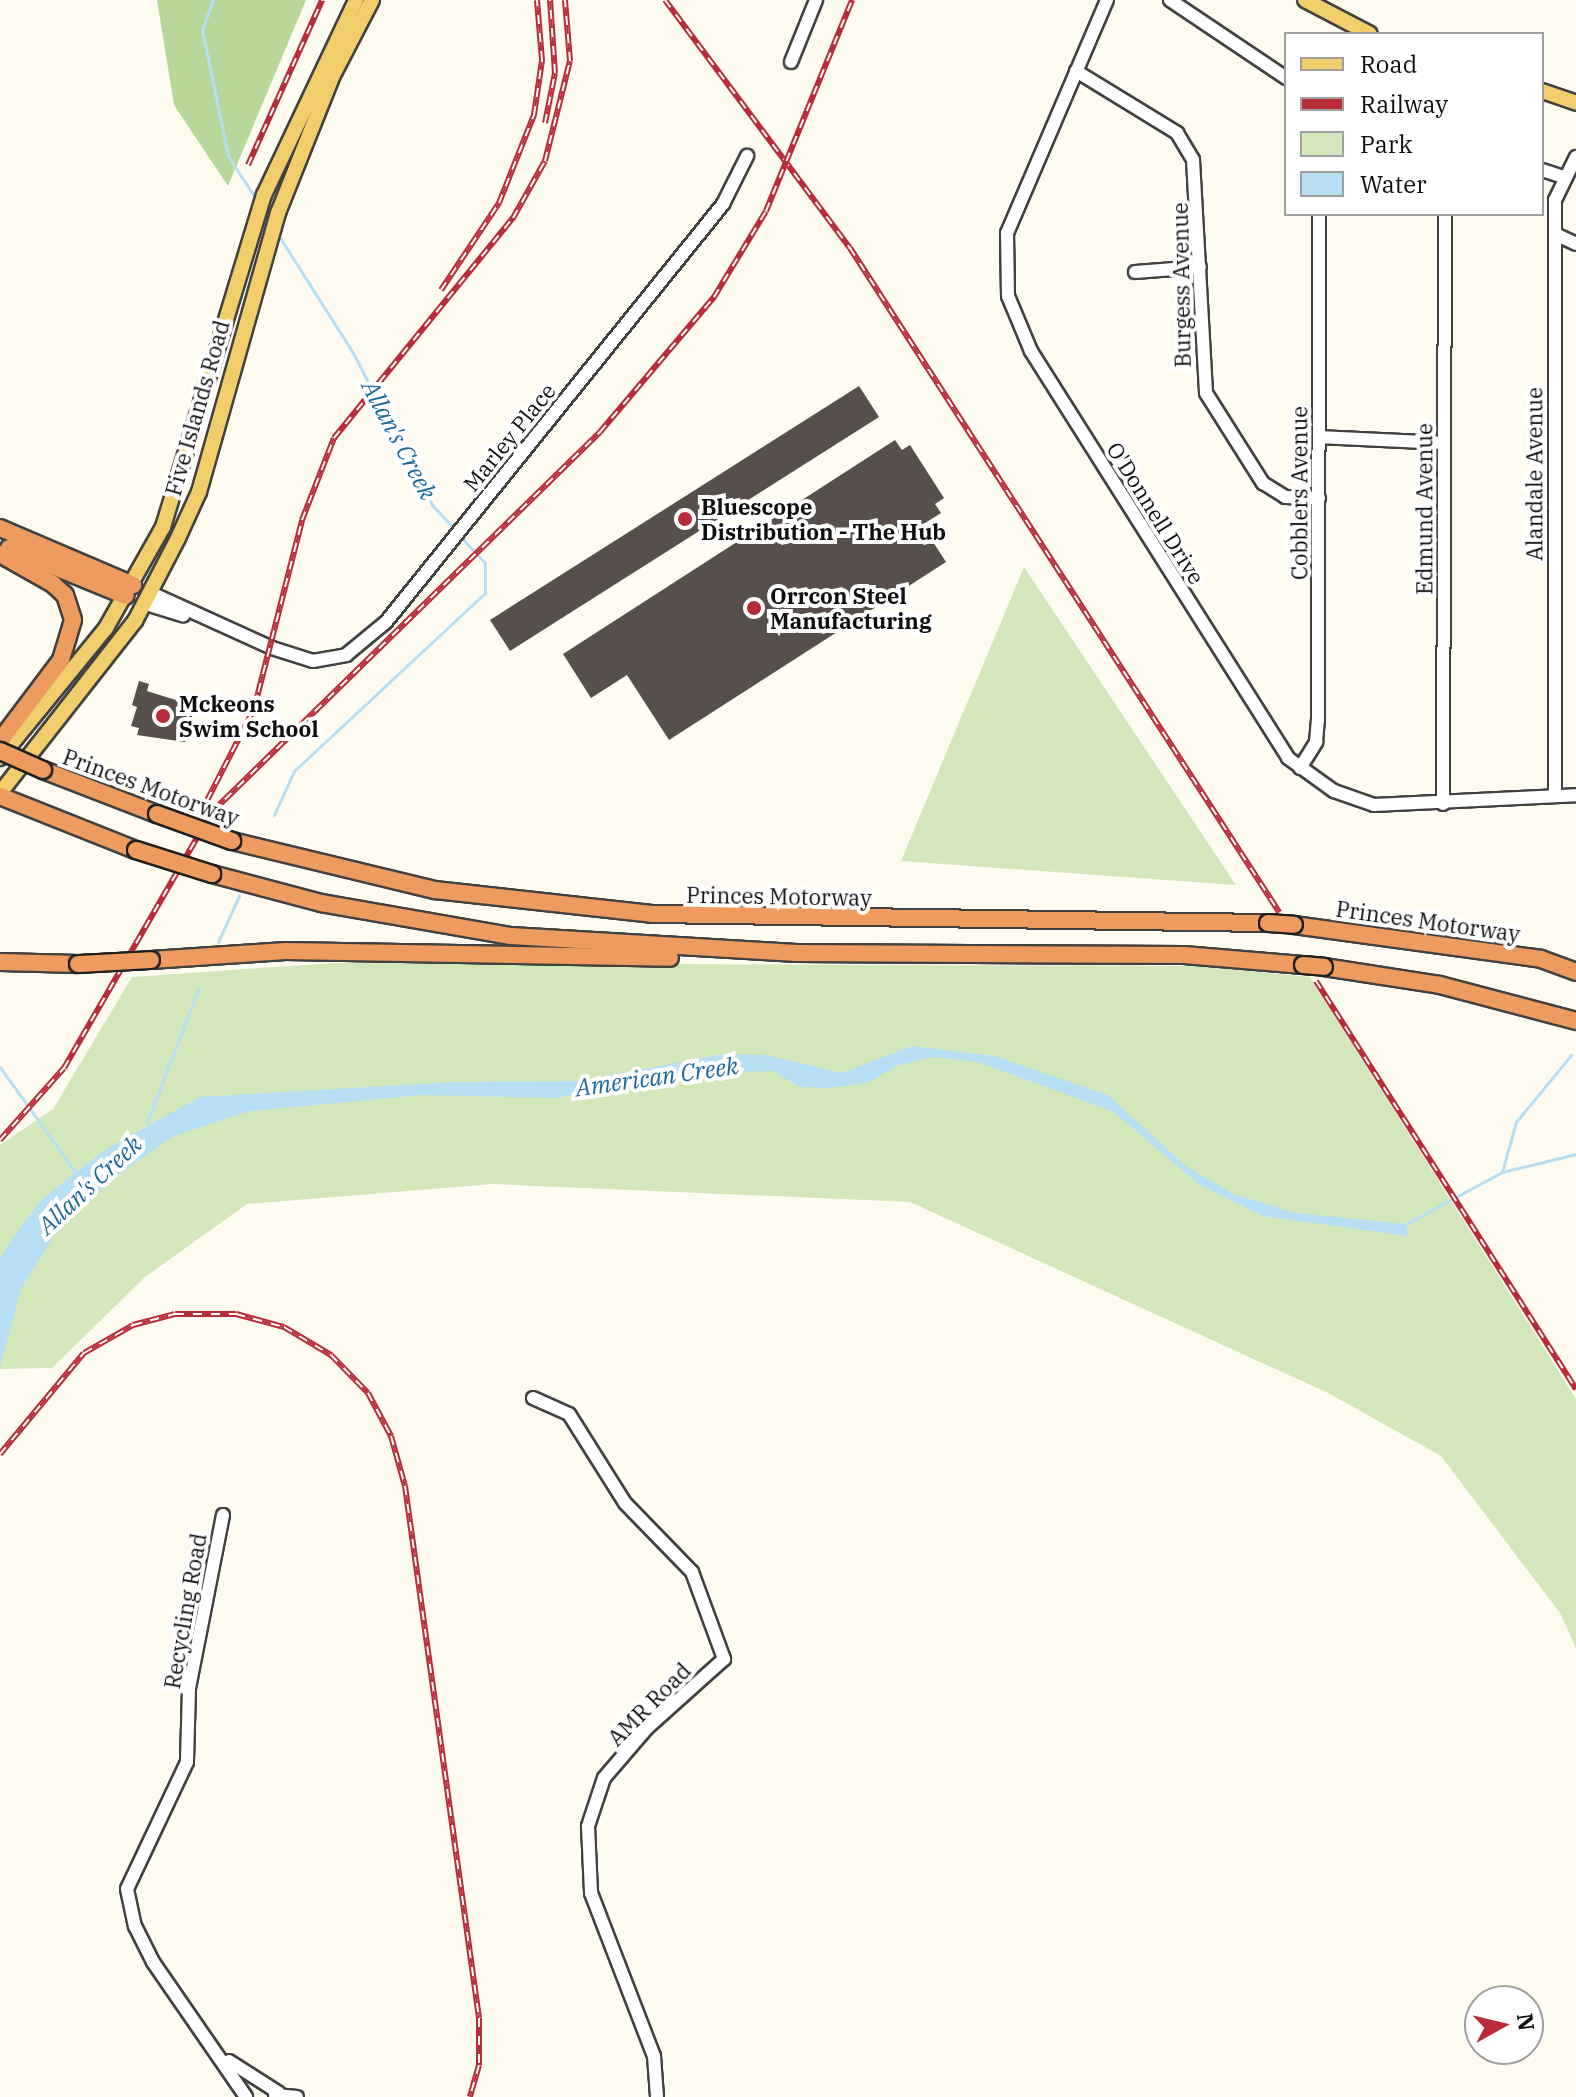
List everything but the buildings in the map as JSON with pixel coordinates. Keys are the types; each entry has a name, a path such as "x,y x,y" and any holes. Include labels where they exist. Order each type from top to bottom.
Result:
{"highway":[{"path":"0,528 130,591"},
{"path":"0,544 130,591"},
{"path":"0,554 65,595 73,633 56,667 0,741"},
{"name":"Princes Motorway","path":"0,751 232,841 435,890 652,914 822,921 1185,917 1294,925 1541,959 1576,972"},
{"path":"0,794 136,850 321,903 454,928 796,953"},
{"path":"0,962 78,964 286,951 702,958 796,953 1184,955 1324,967 1440,985 1576,1021"}],"main road":[{"name":"Five Islands Road","path":"0,758 130,591 181,482 264,195 356,0"},
{"name":"Five Islands Road","path":"0,794 149,599 199,492 278,213 332,77 372,0"},
{"path":"1305,0 1366,32"},
{"path":"1544,92 1576,103"},
{"path":"130,591 149,599"}],"street":[{"path":"791,62 816,0"},
{"name":"O'Donnell Drive","path":"1107,0 1007,233 1012,311 1276,743 1300,768 1334,791 1374,805 1443,804 1576,795"},
{"path":"1170,0 1284,77"},
{"name":"Burgess Avenue","path":"1076,71 1177,133 1199,186 1206,393 1263,483 1285,497 1319,498"},
{"name":"Marley Place","path":"149,599 209,623 330,662 386,622 723,204 747,156"},
{"name":"Alandale Avenue","path":"1555,796 1555,200 1576,157"},
{"path":"1544,171 1566,178"},
{"name":"Cobblers Avenue","path":"1300,768 1317,731 1319,216"},
{"name":"Edmund Avenue","path":"1443,804 1445,216"},
{"path":"1555,234 1576,244"},
{"path":"1135,272 1200,267"},
{"path":"1319,437 1444,443"},
{"name":"AMR Road","path":"533,1398 569,1414 637,1519 692,1572 724,1659 647,1728 604,1778 588,1826 591,1893 660,2074 657,2097"},
{"name":"Recycling Road","path":"223,1515 189,1689 187,1762 127,1889 135,1926 153,1962 213,2044 246,2097"},
{"path":"213,2044 247,2076 276,2095 297,2097"}],"green space":[{"path":"157,0 306,0 228,186 174,105"},
{"path":"1024,567 1236,885 901,861"},
{"path":"333,963 1195,966 1310,977 1576,1399 1576,1648 1560,1613 1441,1456 1328,1393 910,1202 493,1184 247,1204 145,1277 52,1368 0,1369 0,1145 53,1109 132,977"}],"water":[{"path":"912,1046 994,1056 1108,1095 1186,1166 1234,1194 1296,1213 1406,1224 1408,1236 1263,1216 1200,1185 1112,1111 978,1062 934,1057 899,1065 867,1083 828,1088 800,1087 773,1071 699,1073 555,1098 422,1095 250,1111 174,1136 114,1178 54,1236 21,1289 0,1367 0,1258 12,1239 41,1200 106,1149 200,1097 453,1082 580,1081 723,1054 766,1055 842,1073"}],"waterway":[{"name":"Allan's Creek","path":"213,0 202,30 228,156 256,199"},
{"name":"Allan's Creek","path":"277,233 352,351 432,505 456,531"},
{"name":"Allan's Creek","path":"274,815 294,771 485,593 485,563 461,537"},
{"name":"Allan's Creek","path":"218,942 239,896"},
{"name":"Allan's Creek","path":"147,1122 199,988"},
{"name":"American Creek","path":"1406,1224 1502,1172 1516,1122 1571,1055"},
{"path":"0,1067 76,1173"},
{"path":"1502,1172 1576,1154"}],"railway":[{"path":"248,165 322,0"},
{"path":"441,290 499,203 534,115 542,60 537,0"},
{"path":"545,123 555,73 550,0"},
{"path":"199,816 254,709 302,520 334,438 513,218 545,161 570,61 565,0"},
{"path":"665,0 850,248 1279,912"},
{"path":"0,1140 64,1068 212,812 600,432 714,297 766,211 852,0"},
{"path":"1316,981 1576,1389"},
{"path":"0,1454 84,1353 133,1325 175,1314 236,1314 284,1327 331,1355 368,1393 391,1436 405,1486 479,2018 479,2065 470,2097"}],"place":[{"name":"Bluescope Distribution - The Hub","path":"685,519"},
{"name":"Orrcon Steel Manufacturing","path":"754,608"},
{"name":"Mckeons Swim School","path":"163,716"}]}
